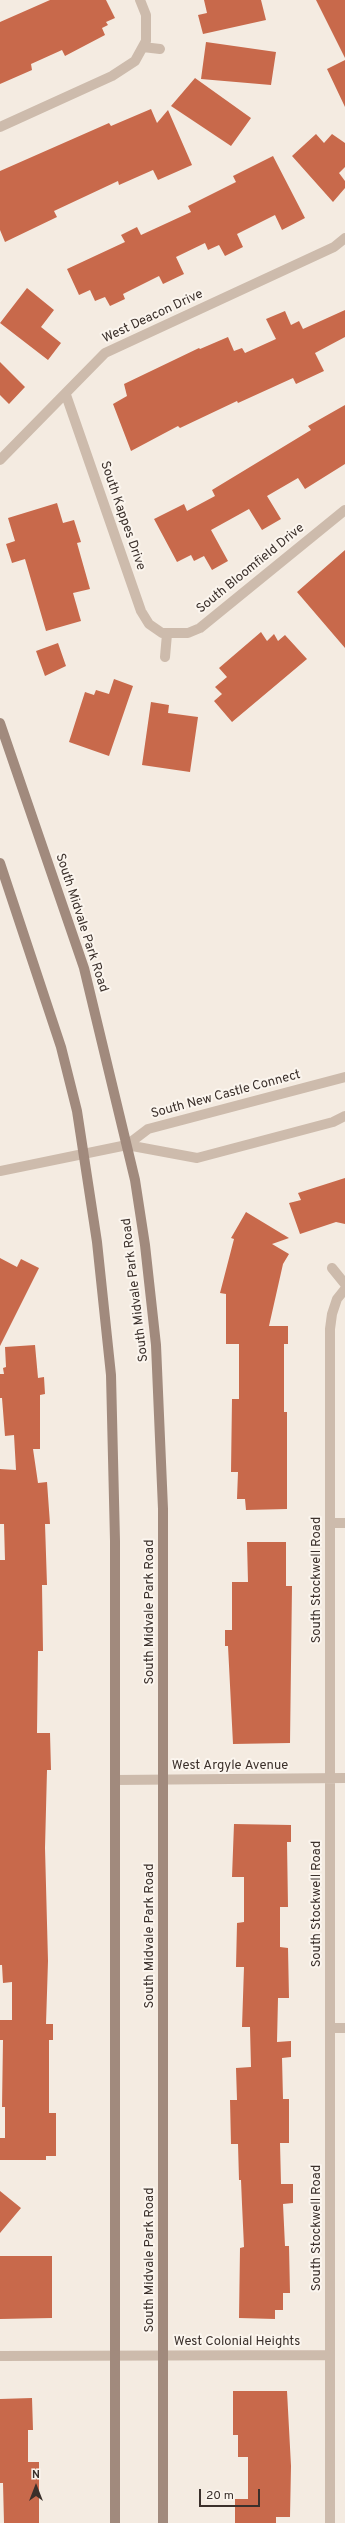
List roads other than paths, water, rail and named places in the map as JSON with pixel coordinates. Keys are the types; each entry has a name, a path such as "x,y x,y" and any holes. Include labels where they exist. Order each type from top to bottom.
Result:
{"main road":[{"name":"South Midvale Park Road","path":"0,723 84,968 126,1145 145,1245 159,1384 163,1503 163,2523"},
{"path":"0,863 61,1047 84,1152 103,1289 113,1408 115,1520 115,2523"}],"street":[{"path":"0,127 112,76 135,61 146,41 146,15 140,0"},
{"path":"143,46 160,49"},
{"name":"West Deacon Drive","path":"0,460 66,395 105,353 334,247 345,238"},
{"name":"South Kappes Drive","path":"66,395 141,611 149,624 162,633 168,634"},
{"name":"South Bloomfield Drive","path":"168,634 188,633 200,628 345,510"},
{"path":"165,657 168,634"},
{"name":"South New Castle Connect","path":"126,1145 148,1129 345,1077"},
{"path":"0,1171 84,1152 126,1145 197,1158 333,1122 345,1116"},
{"path":"332,1268 345,1284"},
{"name":"South Stockwell Road","path":"330,2523 330,1329 332,1314 337,1299 345,1289"},
{"path":"330,1523 345,1523"},
{"name":"West Argyle Avenue","path":"115,1780 345,1778"},
{"path":"330,2028 345,2028"},
{"name":"West Colonial Heights","path":"0,2356 116,2354 330,2355"}]}
